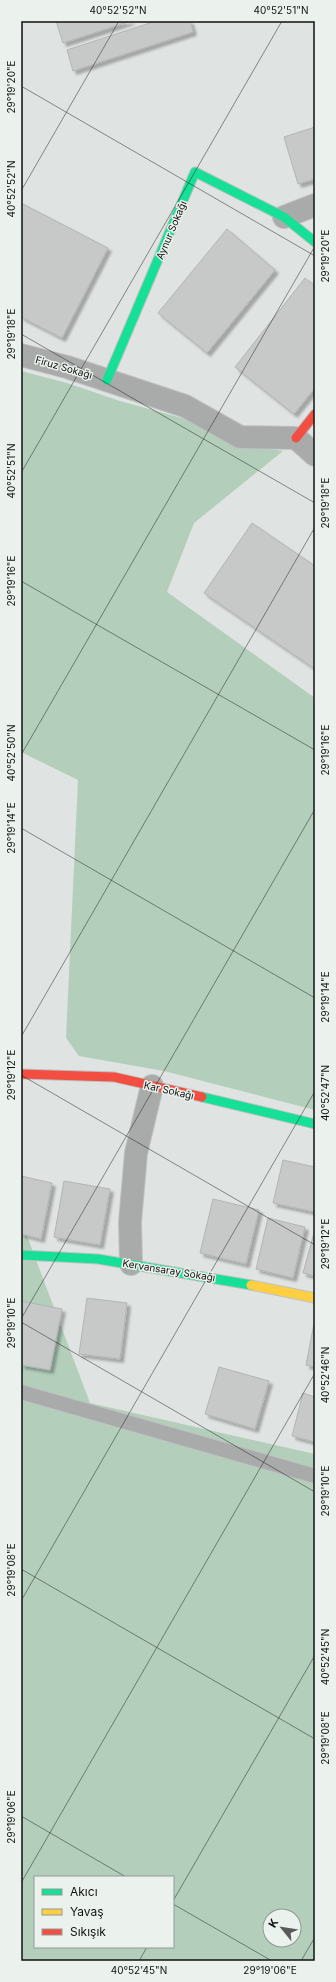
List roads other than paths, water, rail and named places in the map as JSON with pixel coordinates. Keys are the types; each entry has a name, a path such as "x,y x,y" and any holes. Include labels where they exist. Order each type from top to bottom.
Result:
{"street":[{"name":"Aynur Sokağı","path":"107,380 195,172 284,217"},
{"path":"315,205 284,217 315,242"},
{"name":"Firuz Sokağı","path":"21,355 67,367 185,406 240,436 296,438"},
{"path":"315,414 296,438 315,455"},
{"name":"Kar Sokağı","path":"21,1074 114,1077 315,1124"},
{"path":"131,1264 130,1222 136,1153 152,1086"},
{"name":"Kervansaray Sokağı","path":"21,1255 98,1258 212,1277 315,1298"}],"lane":[{"path":"21,1392 315,1476"}]}
